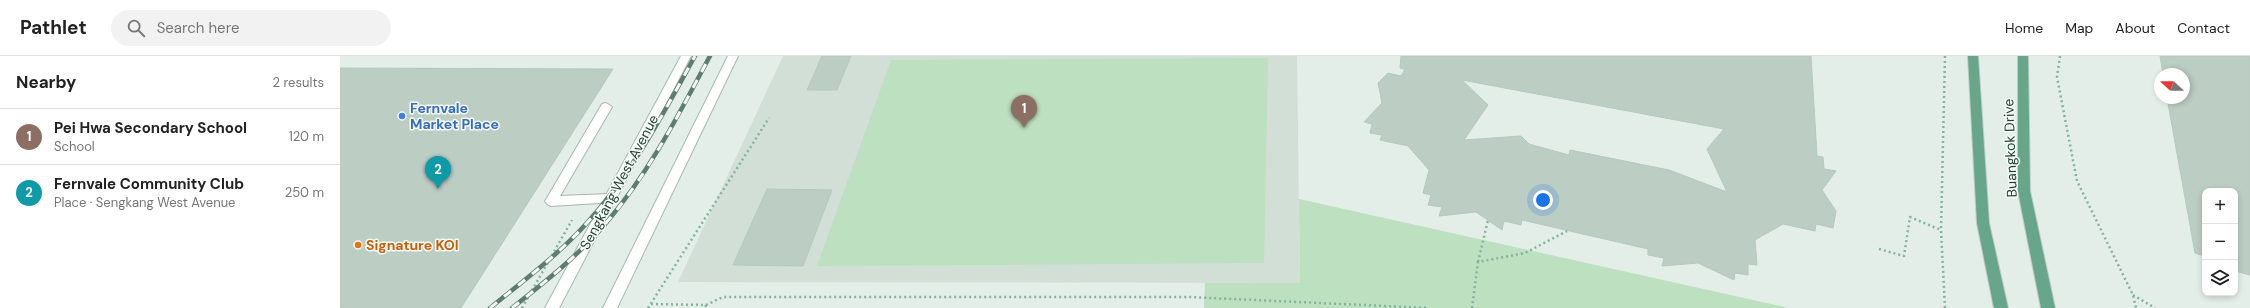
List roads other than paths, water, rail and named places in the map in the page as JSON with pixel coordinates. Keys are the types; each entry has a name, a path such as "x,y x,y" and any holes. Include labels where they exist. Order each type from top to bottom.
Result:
{"main road":[{"name":"Sengkang West Avenue","path":"552,308 686,56"},
{"path":"610,308 734,56"},
{"path":"1973,56 1983,223 2001,308"},
{"name":"Buangkok Drive","path":"2023,56 2024,191 2048,308"},
{"path":"606,107 550,201 610,199"}],"railway":[{"path":"490,308 540,268 575,236 602,205 632,165 671,100 695,56"},
{"path":"512,308 573,257 596,235 622,204 650,163 687,100 710,56"}],"place":[{"name":"Fernvale Market Place","path":"402,116"},
{"name":"Pei Hwa Secondary School","path":"1024,128"},
{"name":"Fernvale Community Club","path":"438,189"},
{"name":"Signature KOI","path":"358,245"}]}
